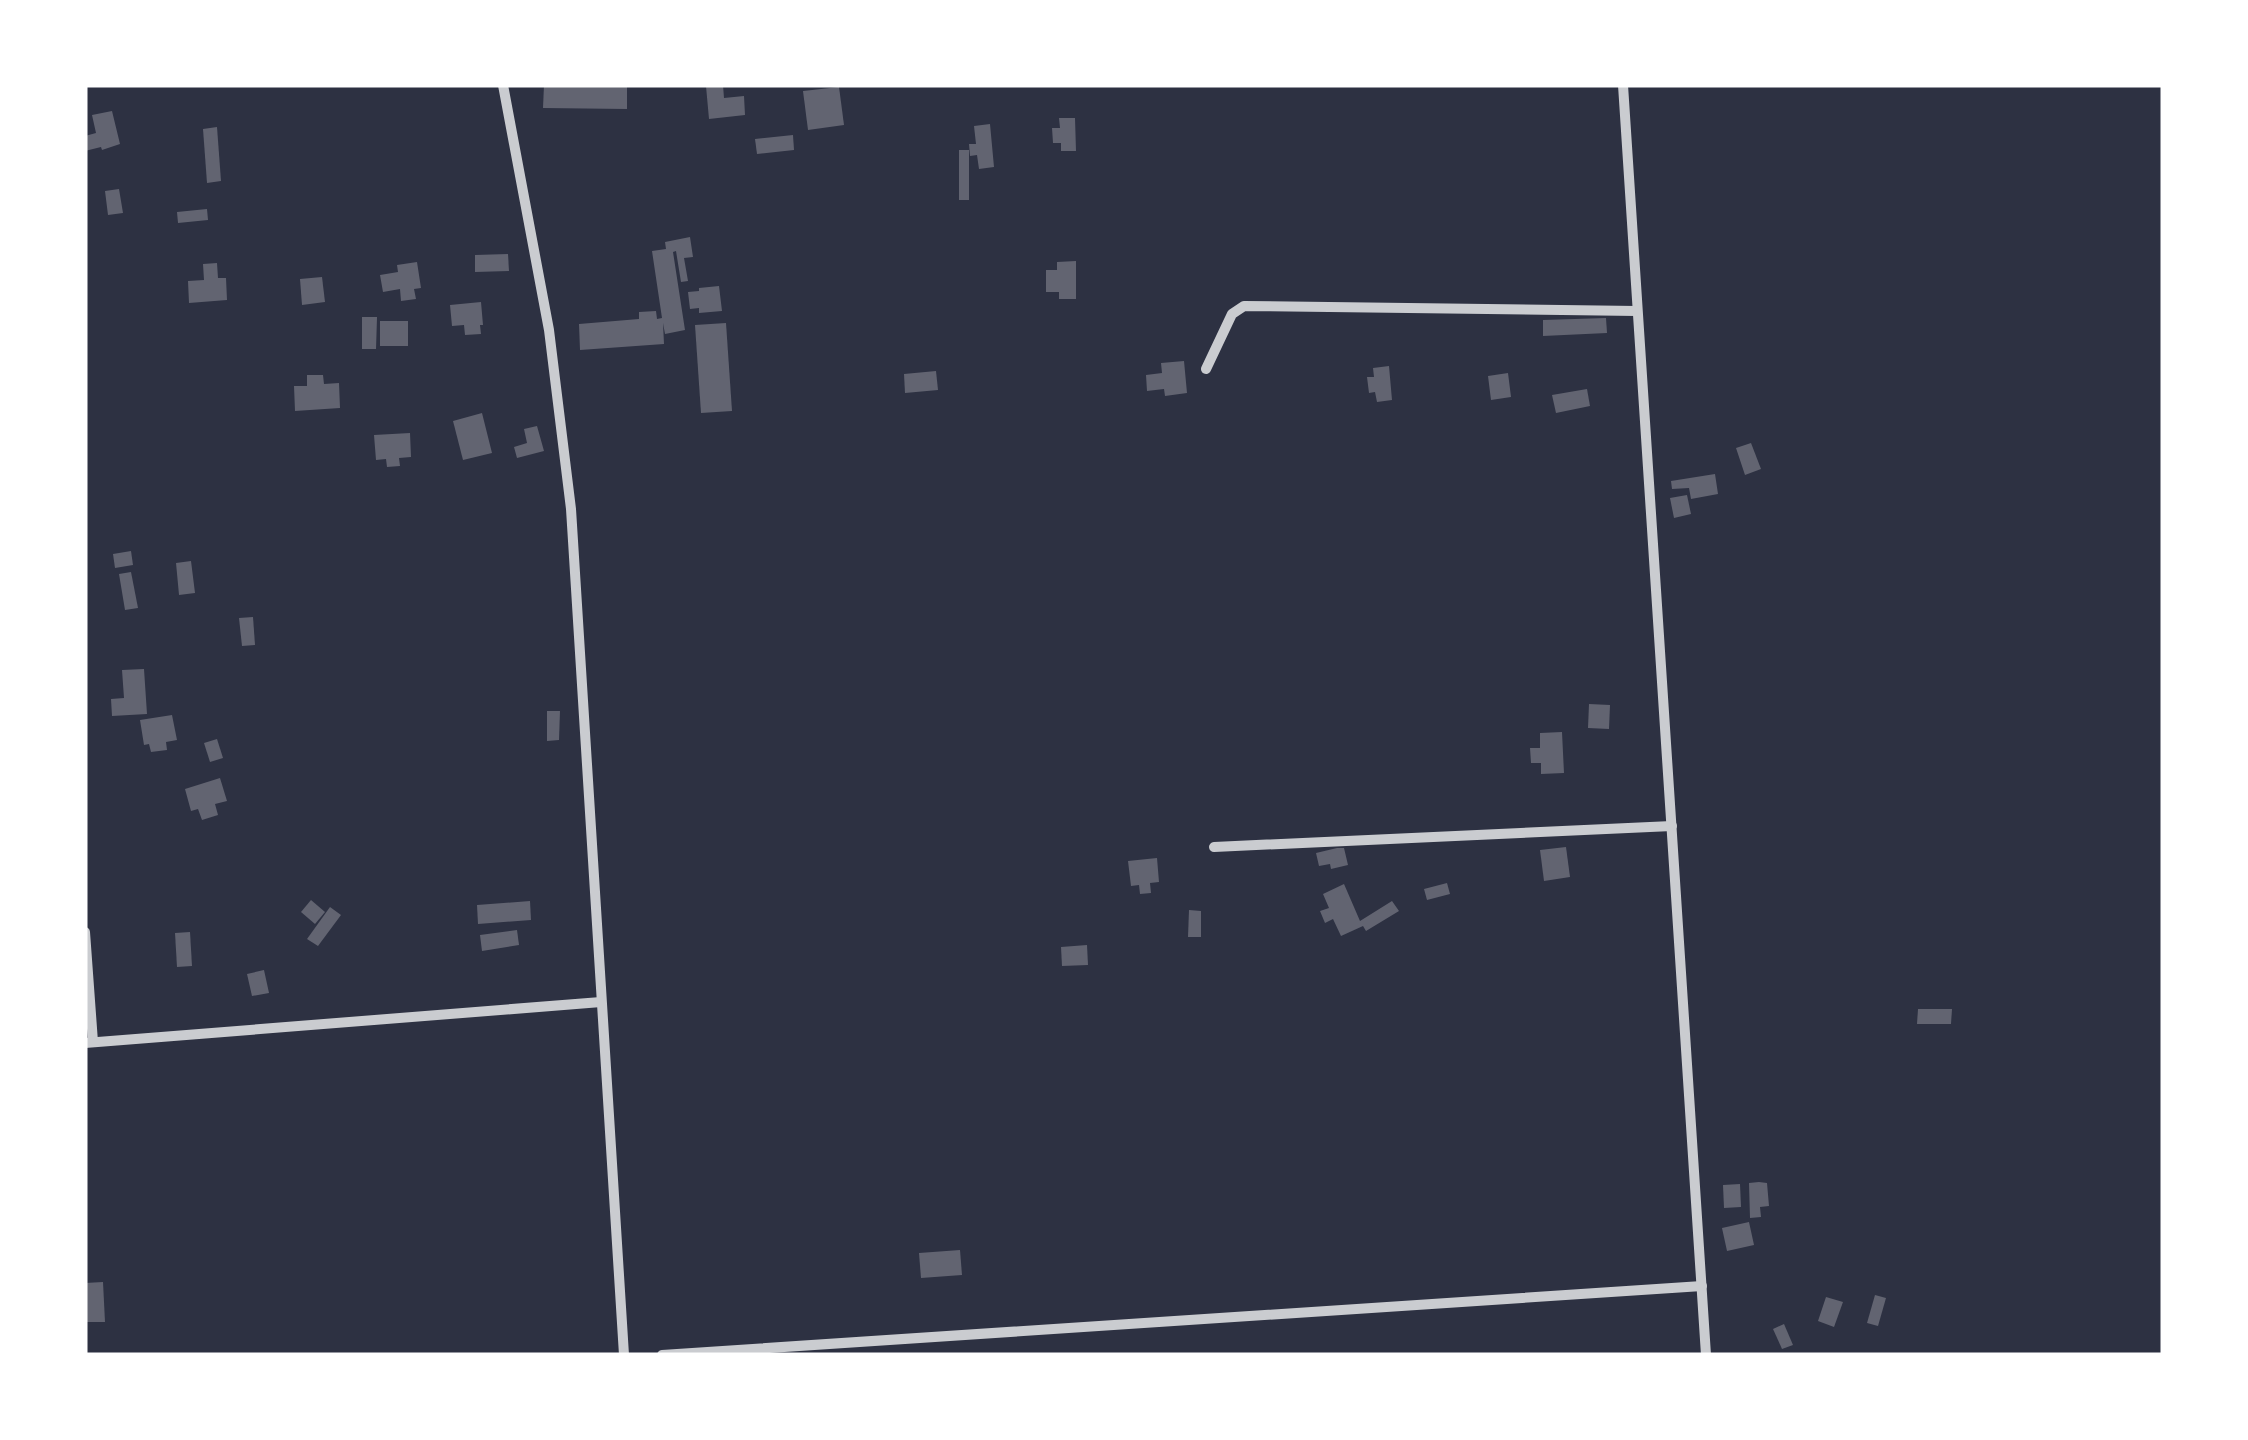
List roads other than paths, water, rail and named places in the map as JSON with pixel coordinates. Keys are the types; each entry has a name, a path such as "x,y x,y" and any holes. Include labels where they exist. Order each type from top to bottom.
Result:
{"street":[{"path":"503,85 549,330 571,509 624,1355"},
{"path":"1623,85 1706,1355"},
{"path":"1206,369 1232,314 1244,306 1637,312"},
{"path":"1214,847 1672,826"},
{"path":"85,932 89,1042 601,1002"},
{"path":"662,1355 1702,1286"}]}
